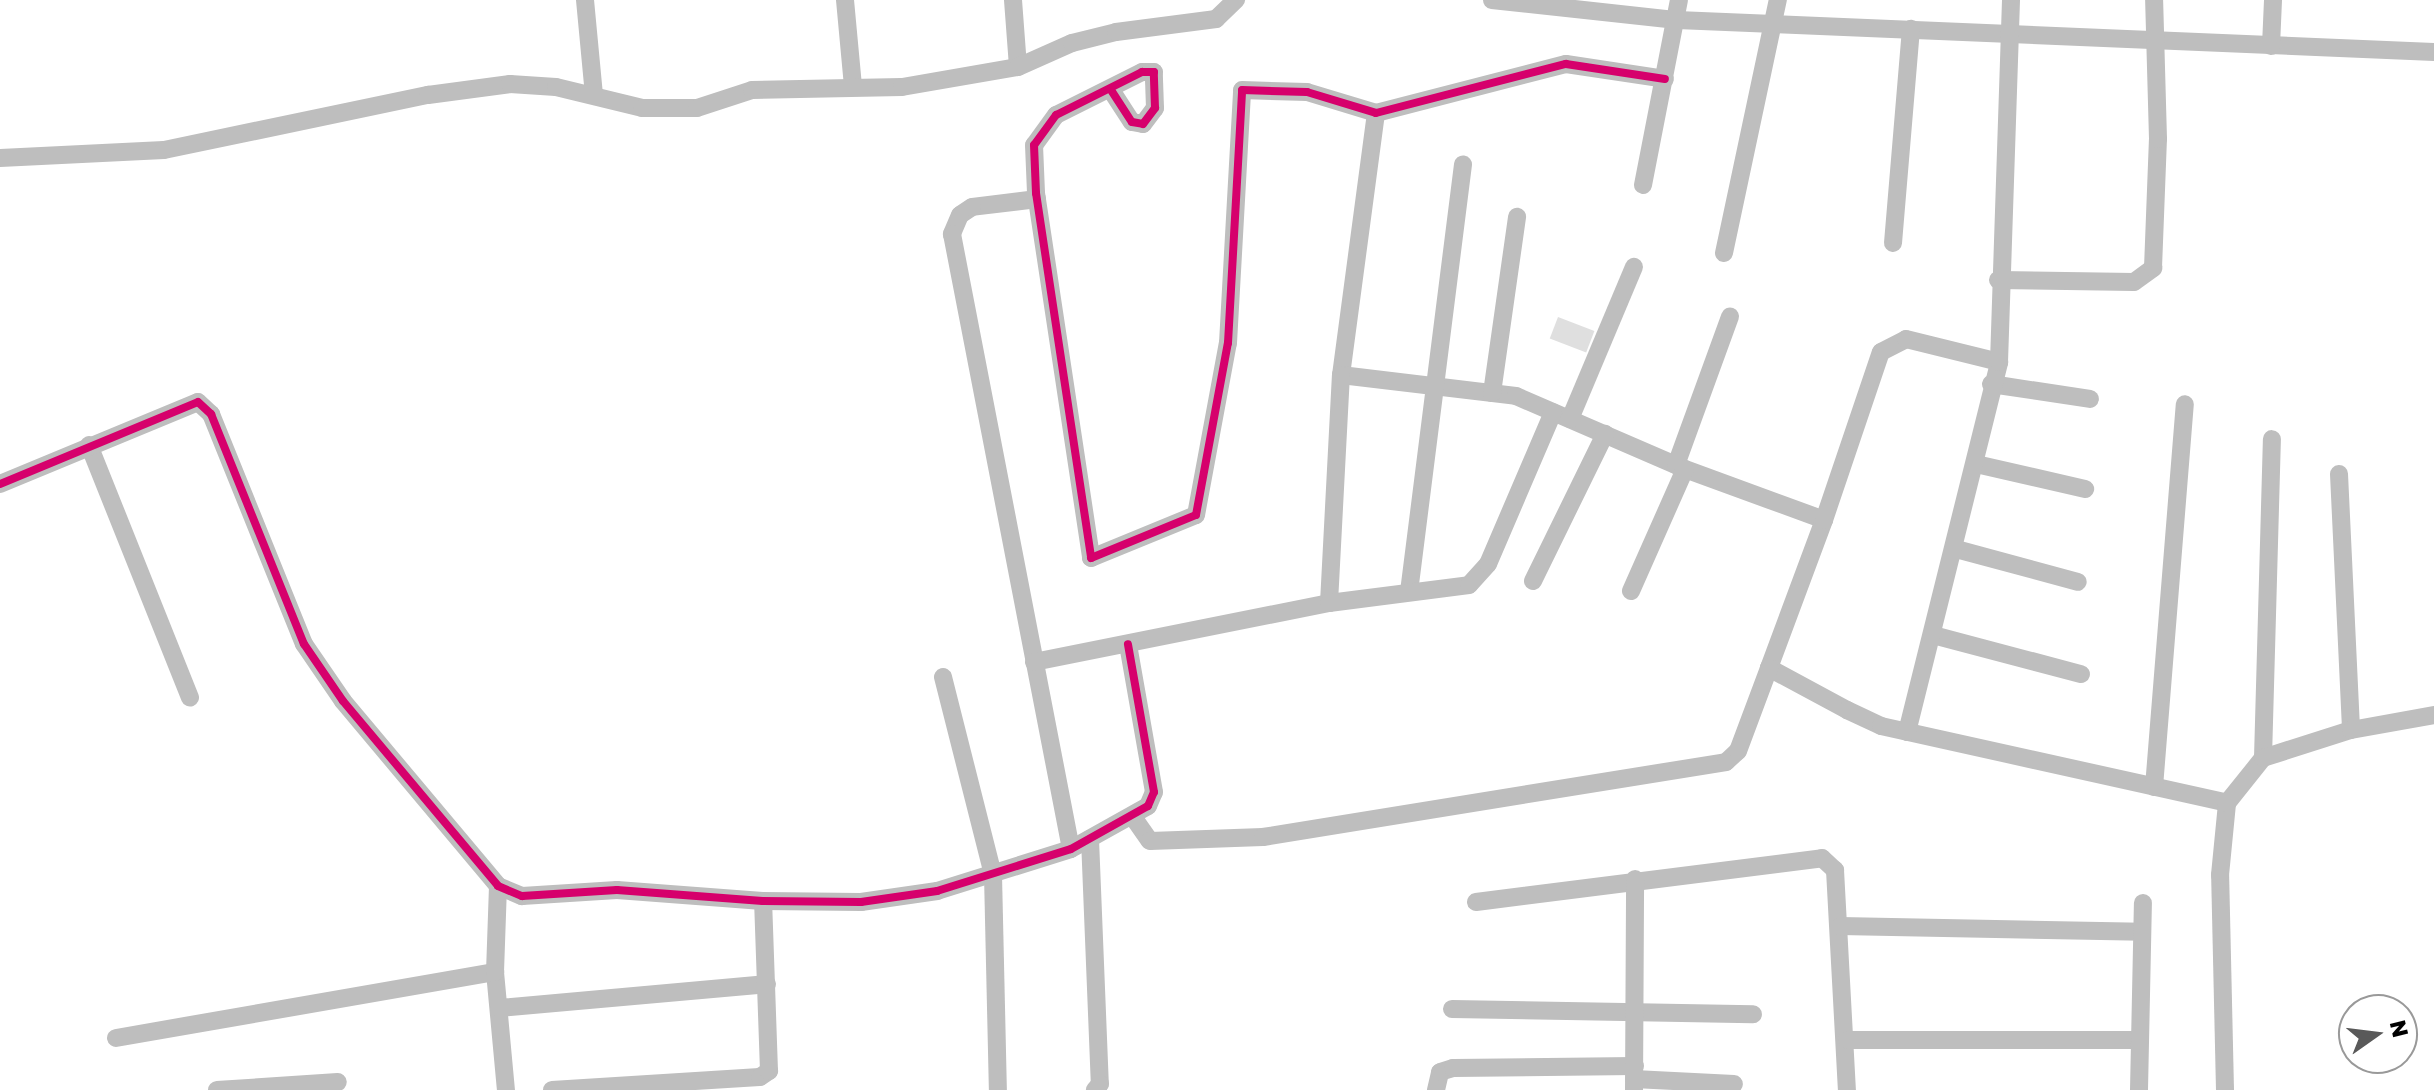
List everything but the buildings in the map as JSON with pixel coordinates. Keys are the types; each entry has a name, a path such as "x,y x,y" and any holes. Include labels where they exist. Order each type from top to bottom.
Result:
{"street":[{"path":"585,0 594,96"},
{"path":"845,0 853,86"},
{"path":"1013,0 1018,67"},
{"path":"0,158 164,150 428,95 510,84 594,96 642,108 697,108 752,90 902,87 1018,67 1072,43 1116,32 1216,19 1236,0"},
{"path":"1492,0 1558,3 1677,20 2434,52"},
{"path":"1643,185 1679,0"},
{"path":"1724,253 1778,0"},
{"path":"1907,732 1956,549 1991,384 1999,362 1998,280 2011,0"},
{"path":"1998,280 2134,282 2153,268 2158,139 2154,0"},
{"path":"2271,46 2273,0"},
{"path":"1893,243 1911,29"},
{"path":"1111,90 1056,115 1034,145 1037,199 1091,558 1196,515 1228,343 1242,90 1307,92 1376,113 1566,64 1665,79"},
{"path":"1329,603 1341,375 1376,113"},
{"path":"1409,592 1432,385 1463,164"},
{"path":"1037,199 972,207 960,215 952,234 1071,849"},
{"path":"1492,393 1517,217"},
{"path":"1034,662 1329,603 1469,585 1480,578 1634,267"},
{"path":"1631,591 1681,467 1730,317"},
{"path":"1133,817 1150,841 1263,837 1726,762 1738,751 1824,520 1881,352 1906,339 1999,362"},
{"path":"1341,375 1516,396 1681,467 1824,520"},
{"path":"1991,384 2090,399"},
{"path":"0,484 182,405 198,402 211,414 304,644 343,701 498,886 522,896 617,890 763,901 861,902 937,891 1071,849 1133,817 1148,806 1154,792 1128,644"},
{"path":"2154,787 2185,404"},
{"path":"1533,581 1605,434"},
{"path":"2263,758 2272,439"},
{"path":"89,445 190,698"},
{"path":"1976,464 2085,489"},
{"path":"2339,474 2351,730"},
{"path":"1956,549 2078,582"},
{"path":"1933,635 2081,674"},
{"path":"1769,668 1881,726 2227,803"},
{"path":"943,677 993,875 998,1090"},
{"path":"2225,1090 2220,875 2227,803 2263,758 2351,730 2434,715"},
{"path":"1090,839 1100,1084 1095,1090"},
{"path":"1476,902 1635,879 1822,858 1835,870 1847,1040 1847,1090"},
{"path":"1634,1078 1638,1012 1635,879"},
{"path":"498,886 495,972 506,1090"},
{"path":"552,1090 760,1077 769,1071 763,901"},
{"path":"2139,1090 2143,903"},
{"path":"1840,926 2142,932"},
{"path":"116,1038 495,972"},
{"path":"499,1008 767,984"},
{"path":"1452,1009 1753,1014"},
{"path":"1847,1040 2138,1040"},
{"path":"1436,1090 1440,1072 1453,1068 1734,1084"},
{"path":"217,1090 294,1088 338,1082"}],"cycle path":[{"path":"1111,90 1132,122 1143,124 1155,108 1154,72 1142,72 1056,115 1034,145 1036,193 1091,558 1196,515 1228,343 1242,90 1307,92 1376,113 1566,64 1665,79"},
{"path":"0,484 198,402 211,414 304,644 343,701 498,886 522,896 617,890 763,901 861,902 937,891 1071,849 1148,806 1154,792 1128,644"}]}
